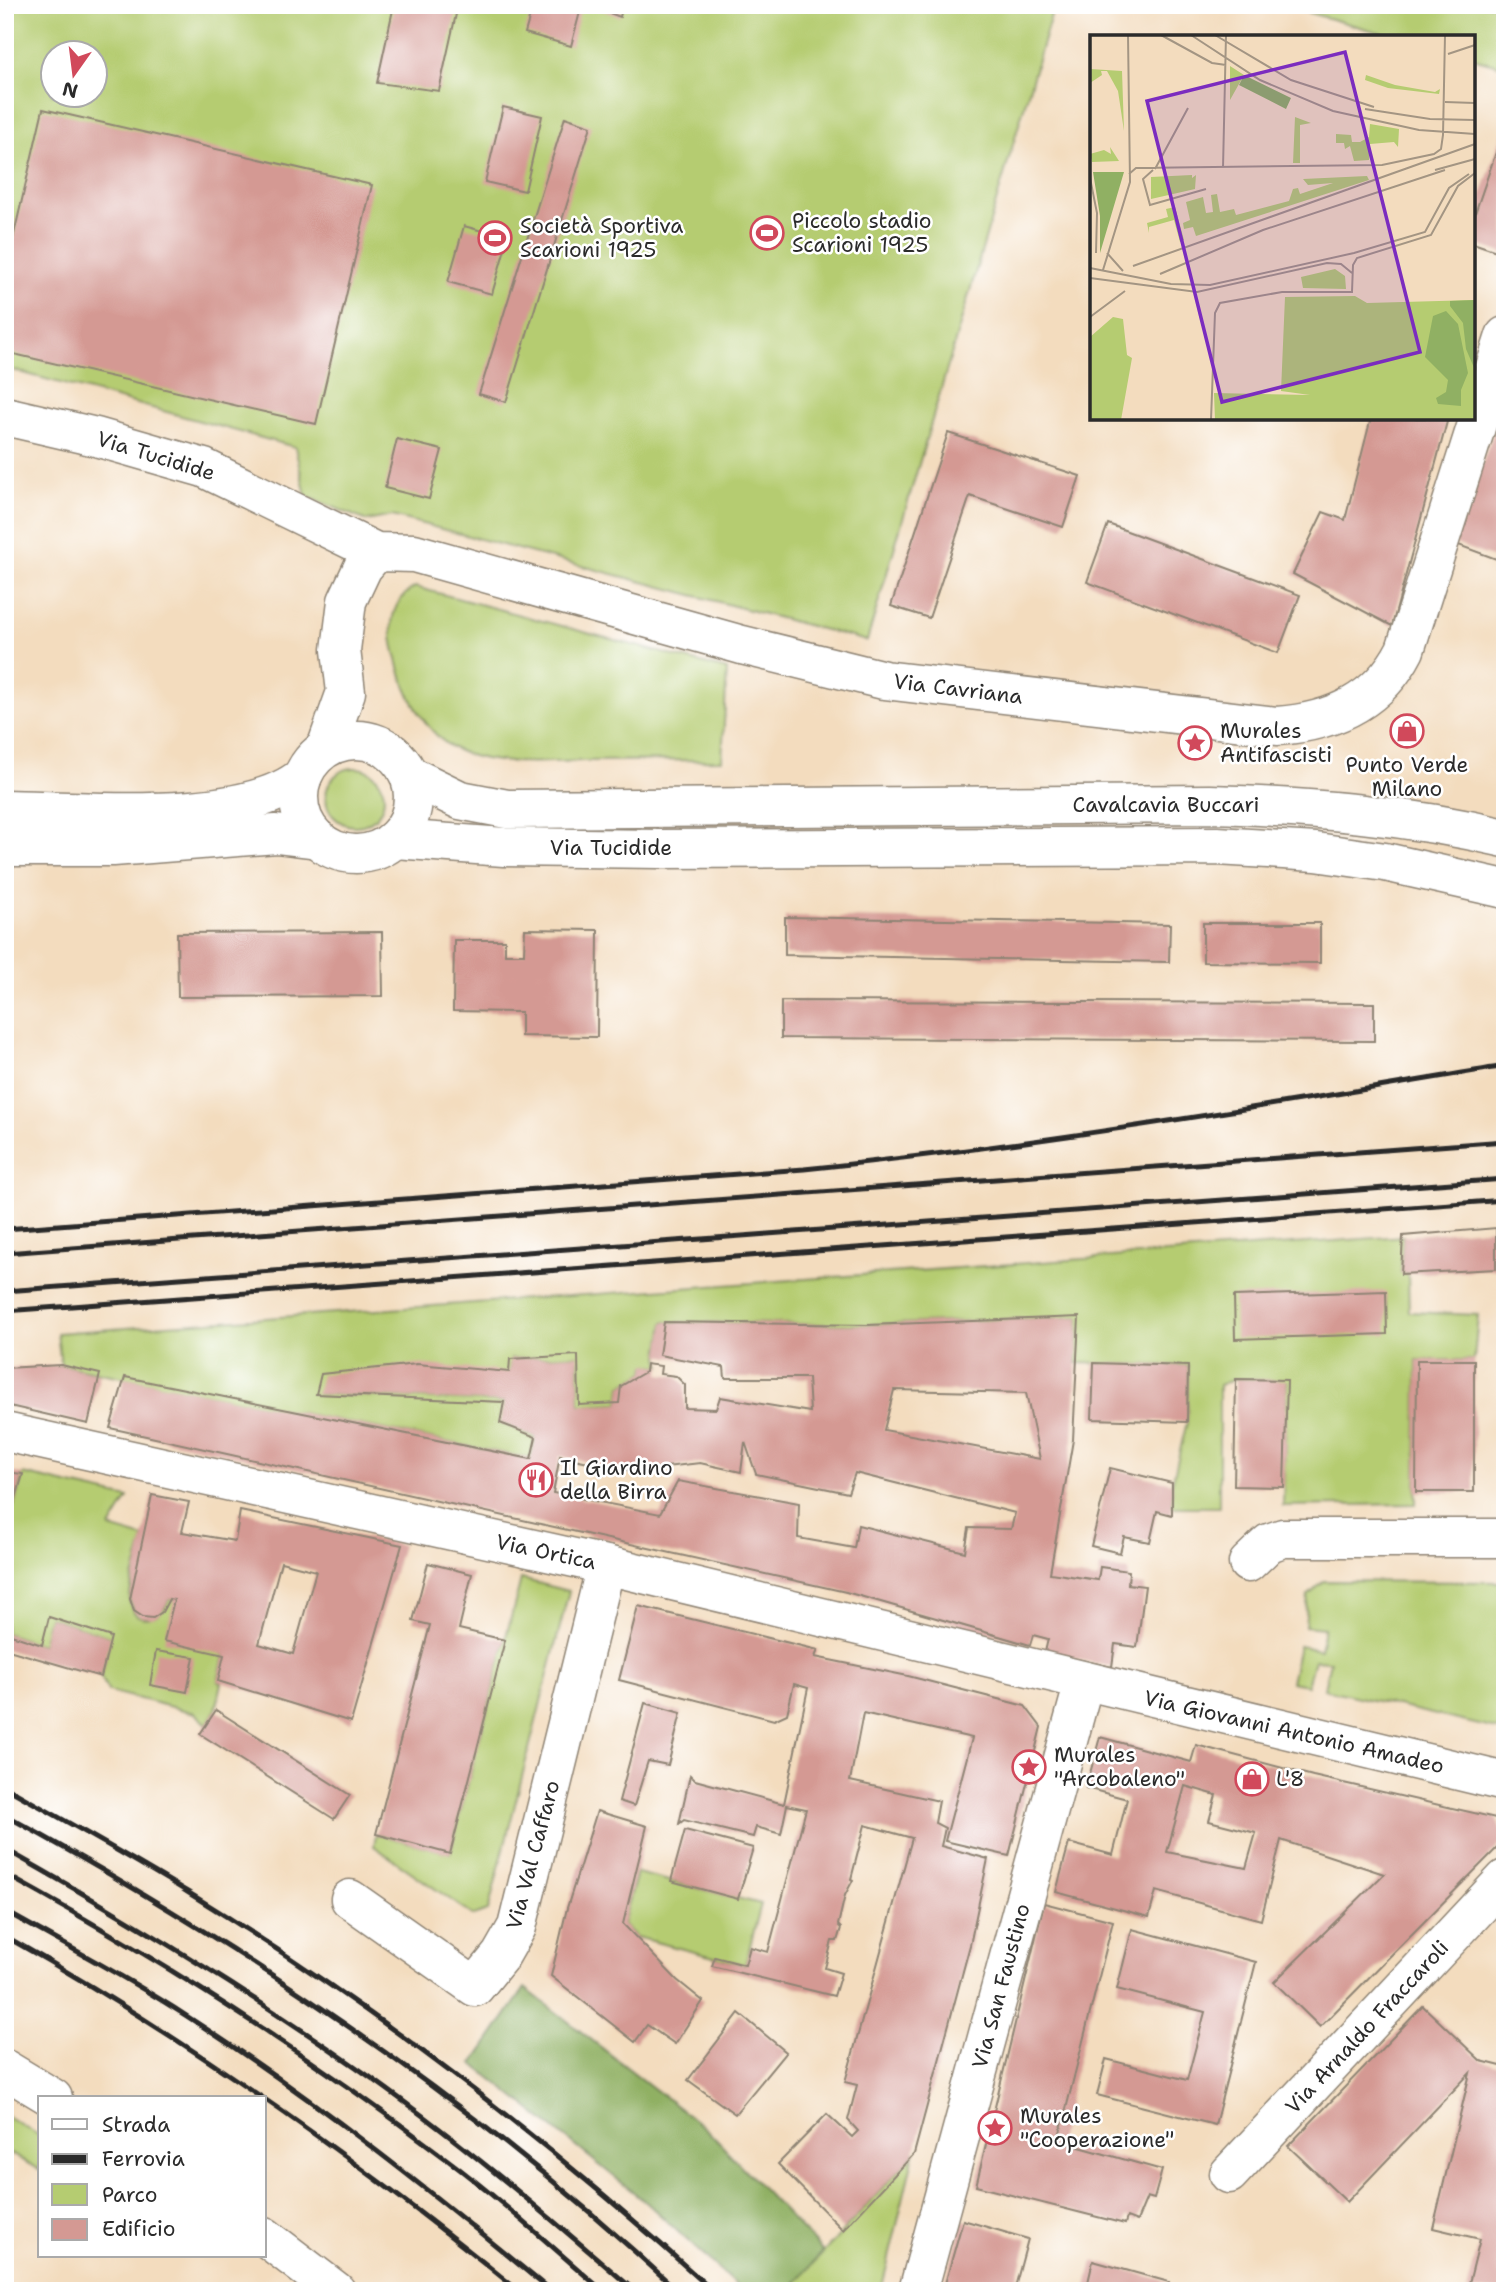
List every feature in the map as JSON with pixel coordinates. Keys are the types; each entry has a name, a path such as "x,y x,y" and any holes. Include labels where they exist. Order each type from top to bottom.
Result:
{"street":[{"name":"Via Cavriana","path":"376,552 414,553 729,641 884,680 1261,726 1313,722 1338,714 1364,700 1387,678 1405,650 1505,336"},
{"name":"Via Tucidide","path":"5,416 96,437 204,468 376,552"},
{"path":"318,839 307,824 300,806 315,762 346,692 341,650 346,601 363,567 376,552"},
{"name":"Via Tucidide","path":"346,692 378,744 397,757 409,775 460,800 507,809 825,807"},
{"path":"5,809 128,811 239,804 280,792 315,762 349,740 378,744"},
{"path":"395,839 404,829 412,809 409,775"},
{"name":"Cavalcavia Buccari","path":"825,807 1196,804 1308,807 1431,823 1505,838"},
{"name":"Via Tucidide","path":"5,848 113,848 276,834 318,839 331,847 356,854 377,850 395,839 504,847 828,846"},
{"name":"Cavalcavia Buccari","path":"828,846 1217,846 1316,852 1409,867 1505,889"},
{"name":"Via Ortica","path":"5,1432 606,1565 1084,1682"},
{"path":"1248,1563 1269,1543 1283,1538 1505,1538"},
{"name":"Via Val Caffaro","path":"350,1899 475,1987 501,1955 517,1927 606,1565"},
{"name":"Via Giovanni Antonio Amadeo","path":"1084,1682 1505,1782"},
{"name":"Via San Faustino","path":"918,2291 1084,1682"},
{"name":"Via Arnaldo Fraccaroli","path":"1229,2174 1505,1880"},
{"path":"5,2069 50,2096"},
{"path":"266,2238 336,2291"}],"green space":[{"name":"Società Sportiva Scarioni 1925","path":"5,5 1054,5 867,641 392,516 367,521 306,496 295,447 5,368"},
{"path":"1281,5 1505,5 1505,67 1475,59 1475,35 1389,35"},
{"path":"415,587 727,670 722,760 505,762 475,757 448,745 436,735 417,710 403,681 393,642 392,623 396,607"},
{"path":"355,768 366,770 379,781 384,797 382,808 371,821 355,826 344,824 331,813 326,797 328,786 339,773"},
{"path":"1505,1227 1505,1269 1496,1269 1496,1228"},
{"path":"1403,1236 1401,1273 1408,1274 1409,1312 1478,1315 1474,1360 1417,1360 1416,1504 1283,1506 1287,1381 1236,1379 1219,1385 1219,1507 1172,1507 1172,1483 1187,1422 1188,1366 1077,1363 1079,1317 867,1325 664,1322 659,1355 661,1366 646,1365 645,1372 621,1386 619,1403 579,1405 578,1355 511,1359 509,1372 317,1394 504,1402 501,1423 536,1437 531,1459 61,1365 57,1333"},
{"path":"23,1474 128,1498 110,1528 144,1538 131,1589 130,1603 133,1611 138,1616 150,1618 162,1611 169,1599 174,1600 224,1655 218,1681 222,1683 216,1710 207,1724 195,1713 108,1691 101,1677 110,1637 49,1617 42,1645 5,1633 5,1535"},
{"path":"521,1579 569,1591 488,1911 474,1916 374,1846 376,1834 450,1853"},
{"path":"1324,1581 1505,1582 1505,1731 1324,1689 1330,1661 1314,1660 1307,1685 1291,1682 1299,1646 1320,1650 1324,1628 1305,1626 1308,1596"},
{"path":"637,1873 761,1904 745,1965 636,1937 623,1924"},
{"path":"525,1988 706,2129 823,2252 788,2291 742,2291 647,2203 473,2064"},
{"path":"5,2115 38,2135 38,2169 5,2151"},
{"path":"914,2154 881,2291 788,2291"}],"building":[{"path":"394,5 458,5 439,91 377,83"},
{"path":"533,5 568,5 568,8 580,12 571,46 525,33"},
{"path":"588,5 623,5 620,17"},
{"path":"503,107 542,116 525,191 485,182"},
{"path":"43,109 372,185 316,424 5,352 5,273"},
{"path":"565,117 591,126 506,402 479,394"},
{"path":"1505,129 1505,254 1475,244 1475,213"},
{"path":"464,226 508,238 492,294 448,282"},
{"path":"1500,415 1505,417 1505,510 1501,521 1505,523 1505,544 1499,560 1453,543"},
{"path":"1370,420 1447,420 1392,626 1293,574 1323,512 1345,520"},
{"path":"948,433 1080,476 1063,527 970,496 929,618 891,606"},
{"path":"397,439 442,450 429,499 385,488"},
{"path":"1108,524 1300,595 1278,653 1087,582"},
{"path":"785,917 1170,924 1169,962 785,955"},
{"path":"1203,923 1320,923 1320,963 1203,962"},
{"path":"525,929 598,930 597,1037 521,1036 521,1012 453,1011 454,940 505,940 505,954 524,954"},
{"path":"382,932 383,996 178,997 177,933"},
{"path":"781,1001 1374,1003 1374,1041 781,1038"},
{"path":"1496,1228 1496,1269 1401,1274 1403,1236"},
{"path":"1386,1291 1387,1334 1235,1339 1234,1296"},
{"path":"1079,1317 1073,1440 1050,1573 1098,1580 1100,1567 1129,1571 1128,1584 1145,1586 1137,1647 1115,1644 1112,1667 1045,1652 1048,1639 1033,1635 1030,1645 846,1592 110,1428 125,1377 531,1459 536,1437 500,1423 504,1402 316,1394 321,1374 417,1364 509,1372 510,1359 578,1355 579,1405 619,1403 621,1386 645,1372 646,1364 661,1366 660,1374 676,1376 685,1385 685,1408 716,1409 720,1397 810,1412 808,1378 725,1378 724,1367 659,1355 664,1322 867,1325","holes":["894,1390 1026,1393 1040,1459 884,1430","745,1442 756,1474 848,1493 855,1473 1015,1513 1011,1529 969,1528 965,1552 858,1525 854,1548 798,1538 799,1503 678,1481 660,1514 553,1493 560,1456 631,1471 700,1463 741,1472"]},
{"path":"1417,1360 1474,1360 1474,1492 1416,1492"},
{"path":"1094,1363 1188,1366 1187,1422 1092,1419"},
{"path":"61,1365 100,1374 88,1424 5,1405 5,1368"},
{"path":"1236,1379 1287,1380 1284,1487 1234,1486"},
{"path":"1110,1468 1172,1483 1172,1515 1157,1511 1150,1542 1124,1537 1120,1553 1091,1546"},
{"path":"5,1472 23,1474 6,1532 5,1532"},
{"path":"152,1495 189,1502 182,1532 235,1541 240,1511 402,1545 351,1722 218,1681 224,1655 164,1641 174,1600 169,1599 162,1612 153,1618 143,1617 134,1611 130,1599","holes":["281,1562 316,1571 293,1654 259,1644"]},
{"path":"428,1563 472,1574 459,1629 505,1640 450,1854 376,1834 430,1625 413,1621"},
{"path":"638,1606 818,1650 815,1657 908,1676 1025,1706 1041,1727 1009,1856 945,1841 972,1738 863,1713 850,1781 939,1801 935,1823 945,1828 941,1846 988,1859 970,1945 914,2154 843,2230 778,2164 827,2114 852,2137 858,2131 848,2120 857,2085 845,2082 912,1838 865,1825 851,1879 853,1880 845,1895 838,1925 841,1928 837,1941 832,1941 825,1968 841,1973 834,1996 712,1966 715,1957 745,1965 750,1947 768,1952 806,1809 787,1805 781,1834 756,1827 753,1837 684,1820 679,1824 690,1775 695,1780 784,1804 808,1688 794,1684 787,1714 774,1720 619,1680"},
{"path":"49,1617 111,1637 101,1677 5,1649 5,1633 42,1645"},
{"path":"156,1651 194,1657 187,1692 150,1685"},
{"path":"645,1703 681,1713 668,1765 648,1761 634,1806 619,1801"},
{"path":"216,1710 350,1795 334,1819 200,1734"},
{"path":"1100,1737 1191,1762 1196,1745 1313,1776 1496,1818 1505,1840 1320,2027 1274,1982 1384,1874 1281,1840 1261,1920 1156,1891 1149,1917 1056,1892 1069,1843 1113,1855 1127,1799 1086,1788","holes":["1185,1786 1216,1795 1209,1821 1256,1833 1246,1868 1167,1852"]},
{"path":"597,1811 647,1826 623,1924 677,1980 703,2001 675,2044 647,2025 635,2042 551,1976 567,1908"},
{"path":"685,1830 753,1848 738,1899 671,1881"},
{"path":"1044,1903 1113,1921 1058,2141 1162,2170 1154,2199 1147,2197 1137,2221 1127,2217 1125,2224 976,2186"},
{"path":"1132,1929 1256,1962 1215,2125 1097,2095 1106,2059 1187,2080 1205,2012 1117,1989"},
{"path":"1423,2006 1481,2061 1505,2067 1505,2291 1467,2291 1480,2239 1433,2228 1470,2073 1347,2202 1288,2146"},
{"path":"739,2013 786,2052 735,2114 688,2080"},
{"path":"963,2220 1028,2239 1014,2291 943,2291"},
{"path":"1093,2261 1169,2282 1167,2291 1086,2291"}],"railway":[{"path":"5,1229 804,1169 1067,1136 1505,1066"},
{"path":"5,1253 1505,1141"},
{"path":"5,1291 1505,1179"},
{"path":"5,1311 1505,1200"},
{"path":"5,1787 189,1893 259,1937 394,2030 525,2130 713,2291"},
{"path":"5,1815 184,1919 356,2032 522,2156 678,2291"},
{"path":"5,1849 182,1953 353,2065 497,2174 635,2291"},
{"path":"5,1874 175,1973 339,2081 465,2174 603,2291"},
{"path":"5,1911 163,2001 280,2079 417,2182 551,2291"},
{"path":"5,1936 140,2016 260,2096"},
{"path":"266,2100 396,2194 519,2291"}],"place":[{"name":"Piccolo stadio Scarioni 1925","path":"767,233"},
{"name":"Società Sportiva Scarioni 1925","path":"495,238"},
{"name":"Punto Verde Milano","path":"1407,731"},
{"name":"Murales Antifascisti","path":"1195,743"},
{"name":"Il Giardino della Birra","path":"536,1480"},
{"name":"Murales \"Arcobaleno\"","path":"1029,1767"},
{"name":"L'8","path":"1252,1779"},
{"name":"Murales \"Cooperazione\"","path":"995,2128"}]}
